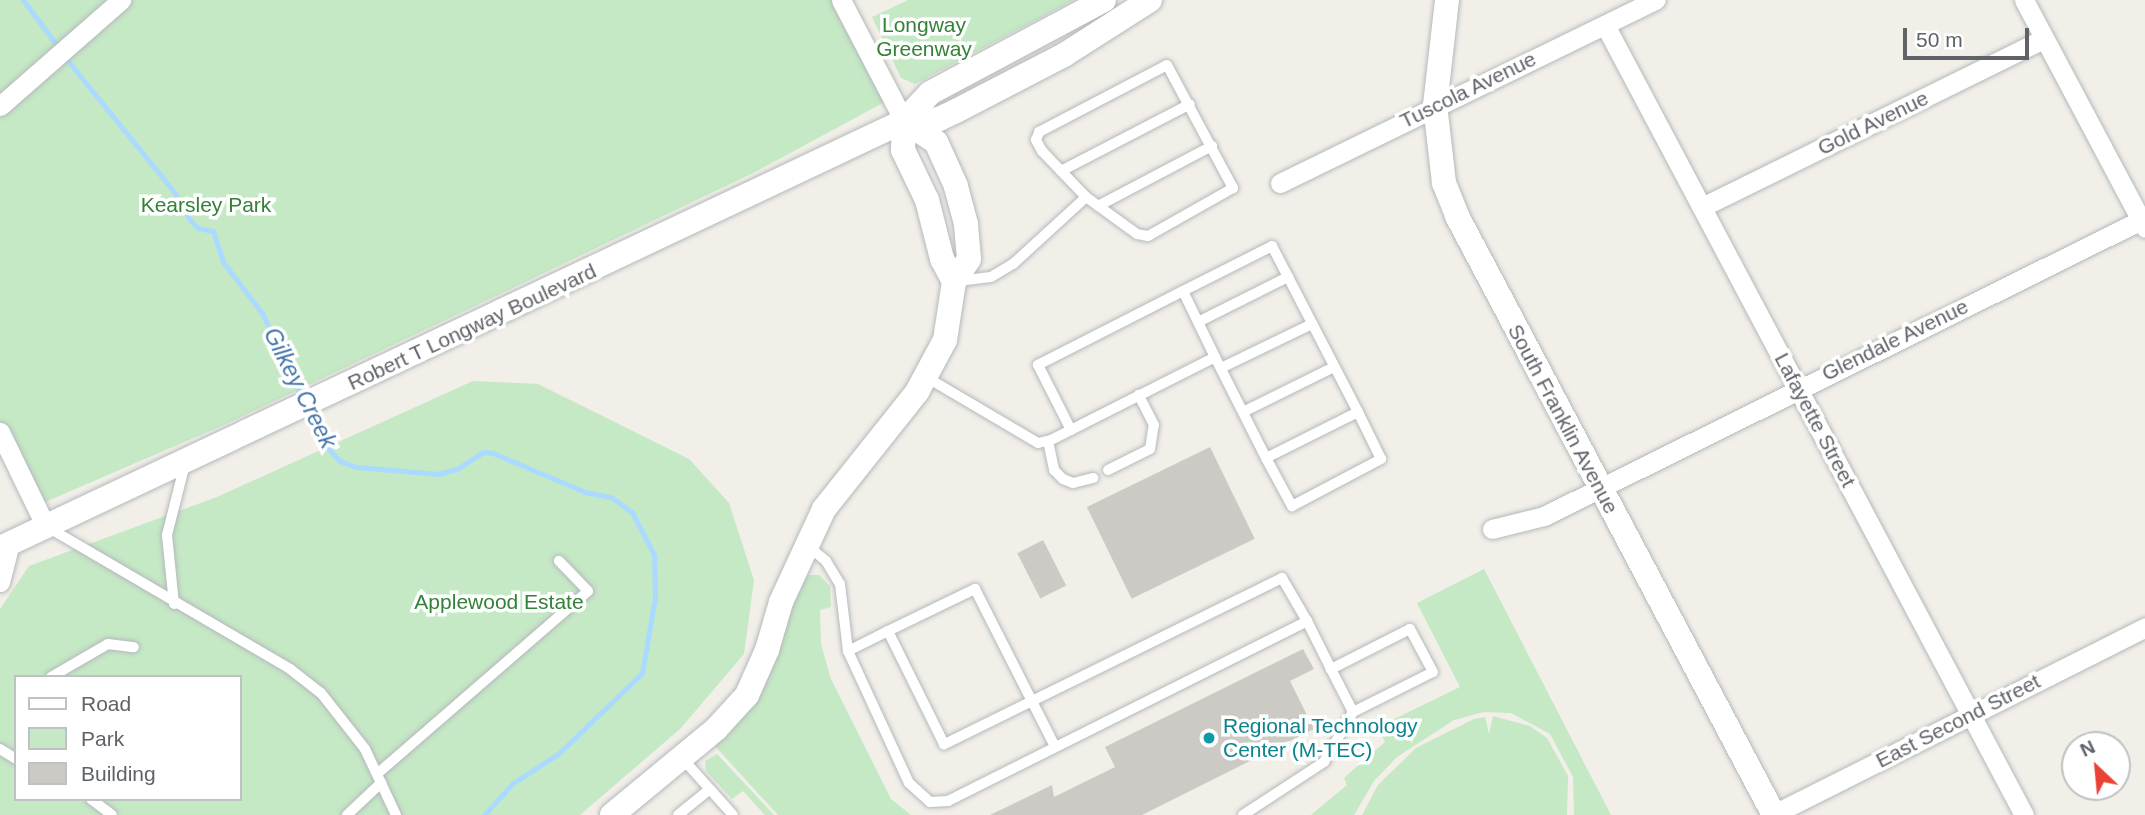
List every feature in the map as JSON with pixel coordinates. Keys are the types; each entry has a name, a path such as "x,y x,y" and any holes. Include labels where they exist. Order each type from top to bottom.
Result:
{"street":[{"path":"0,106 121,0"},
{"path":"612,815 716,729 747,695 807,545 832,497 926,377 945,340 954,282 969,259 962,206 936,142 904,121 841,0"},
{"name":"Robert T Longway Boulevard","path":"904,121 930,93 1104,0"},
{"name":"Robert T Longway Boulevard","path":"5,545 306,406 904,121 947,115 1064,55 1150,0"},
{"name":"South Franklin Avenue","path":"1447,0 1435,104 1444,183 1457,216 1598,489 1773,815"},
{"name":"Tuscola Avenue","path":"1280,183 1435,104 1656,0"},
{"path":"2024,0 2144,222"},
{"name":"Lafayette Street","path":"1605,25 2024,815"},
{"name":"Gold Avenue","path":"1702,207 2044,39"},
{"name":"Glendale Avenue","path":"1492,529 1544,516 1797,387 2144,222"},
{"path":"0,432 45,526"},
{"path":"0,582 5,545"},
{"name":"East Second Street","path":"1773,815 2145,627"}],"lane":[{"path":"1167,65 1190,104 1233,188 1216,201 1147,236 1137,234 1086,197 1036,140 1039,132 1154,68 1167,65"},
{"path":"1061,171 1190,104"},
{"path":"1098,206 1212,146"},
{"path":"954,282 991,277 1013,264 1086,197"},
{"path":"1071,430 1038,365 1272,246 1381,459 1292,506 1183,292"},
{"path":"1198,322 1288,277"},
{"path":"1221,369 1312,324"},
{"path":"926,377 998,422 1038,443 1071,430 1215,357"},
{"path":"1243,412 1335,367"},
{"path":"1108,470 1150,449 1154,425 1139,395"},
{"path":"1266,458 1358,412"},
{"path":"1048,441 1054,470 1063,480 1073,483 1093,478"},
{"path":"174,604 167,535 185,463"},
{"path":"45,526 290,670 321,693 344,716 396,815"},
{"path":"807,545 826,561 840,584 849,651 909,783 930,803 948,801 1307,621"},
{"path":"347,815 379,779 587,591 559,561"},
{"path":"888,631 944,744 1282,578 1353,712"},
{"path":"849,651 975,589 1055,747"},
{"path":"1244,815 1324,762 1353,712 1433,672 1410,629 1331,669"},
{"path":"54,675 107,644 134,647"},
{"path":"681,756 733,815"},
{"path":"678,815 710,789"},
{"path":"94,801 112,815"}],"green space":[{"name":"Kearsley Park","path":"0,0 841,0 892,98 753,173 475,306 226,424 36,506 0,434"},
{"name":"Longway Greenway","path":"908,0 1074,0 915,84 901,78 872,17"},
{"name":"Applewood Estate","path":"473,381 538,384 689,459 729,503 754,580 744,654 680,729 580,815 0,815 0,609 29,566 217,497"},
{"path":"1484,569 1611,815 1574,815 1573,777 1550,734 1511,713 1484,712 1454,720 1397,757 1374,781 1354,815 1311,815 1347,785 1344,778 1385,742 1378,727 1460,687 1417,603"},
{"path":"809,575 819,575 830,586 831,607 820,610 821,644 831,679 891,799 911,815 778,815 715,746 752,708 798,585"},
{"path":"1493,716 1530,726 1547,738 1568,776 1567,815 1362,815 1378,785 1416,748 1474,719 1485,717 1489,734"},
{"path":"717,754 774,815 765,815 743,791 732,799 706,771 705,761"}],"building":[{"path":"1210,447 1255,539 1132,599 1087,507"},
{"path":"1043,540 1066,585 1040,599 1017,553"},
{"name":"Regional Technology Center (M-TEC)","path":"1303,649 1314,669 1290,681 1314,729 1142,815 990,815 1052,785 1054,797 1115,767 1105,747"}],"waterway":[{"name":"Gilkey Creek","path":"23,0 59,48"},
{"name":"Gilkey Creek","path":"64,56 175,193 190,220 198,228 213,231 223,262 262,313 302,398"},
{"name":"Gilkey Creek","path":"308,410 323,443 340,461 356,467 438,474 457,469 483,452 493,453 585,492 611,497 632,512 654,555 655,597 642,673 558,754 513,783 484,815"}],"place":[{"name":"Regional Technology Center (M-TEC)","path":"1209,738"}]}
